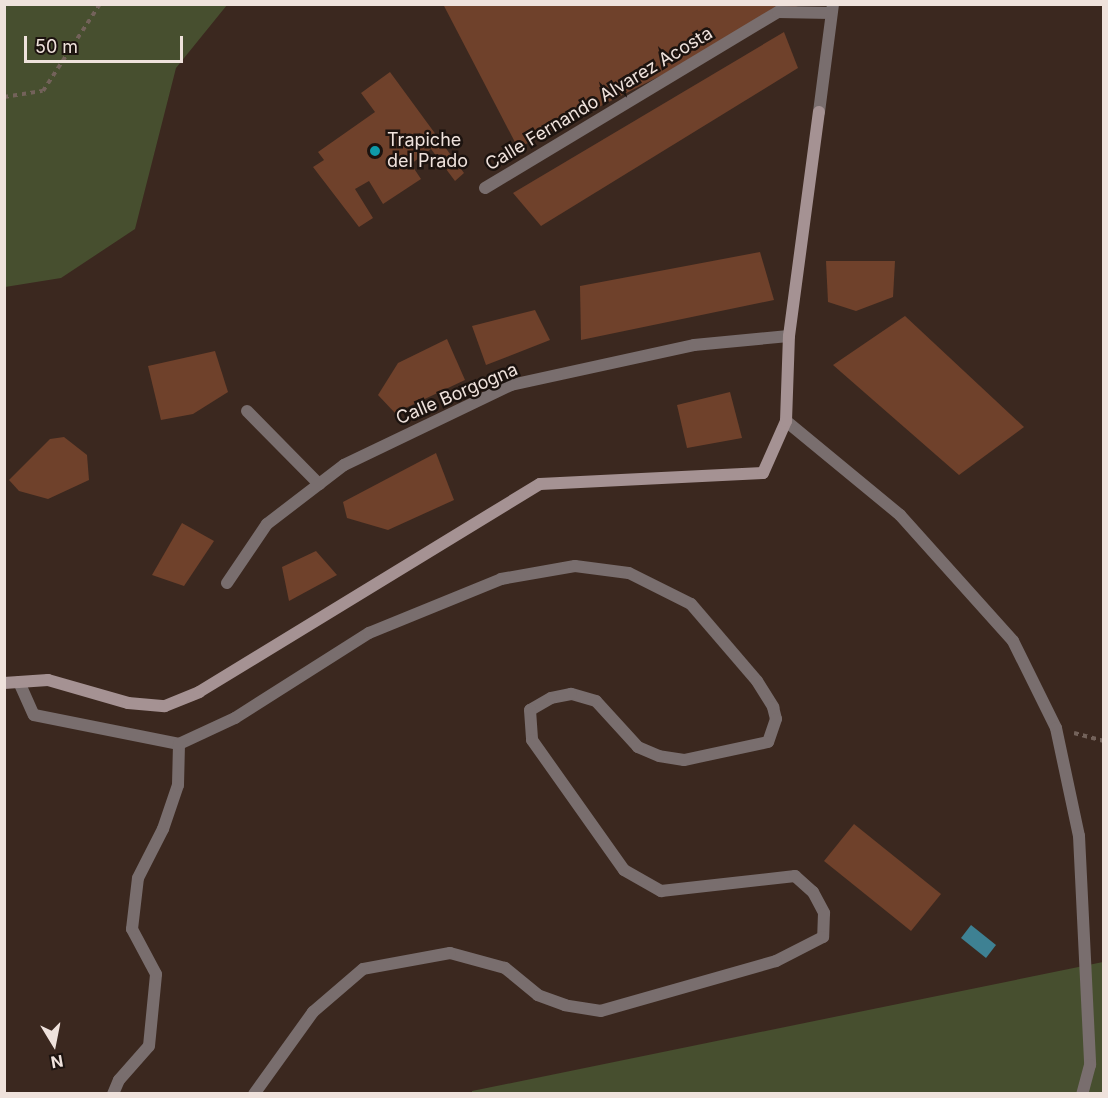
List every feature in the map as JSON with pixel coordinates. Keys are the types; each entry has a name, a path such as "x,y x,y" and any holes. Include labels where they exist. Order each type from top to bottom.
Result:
{"street":[{"path":"4,683 48,680 128,703 165,706 199,692 540,484 763,473 786,421 789,336 832,9"},
{"name":"Calle Fernando Alvarez Acosta","path":"485,188 778,12 832,9"},
{"name":"Calle Borgogna","path":"227,583 267,524 344,465 511,385 694,345 789,336"},
{"path":"247,411 319,484"},
{"path":"786,421 900,515 1013,641 1056,728 1079,836 1090,1065 1083,1094"},
{"path":"19,682 34,715 179,744 235,718 369,633 501,579 575,566 629,573 691,604 757,681 774,707 776,719 768,741 684,760 659,756 638,747 596,700 571,694 551,698 530,710 532,740 624,870 661,891 795,876 813,892 824,913 823,937 776,961 601,1011 565,1005 538,995 505,968 450,953 363,969 313,1012 254,1094"},
{"path":"113,1094 119,1080 148,1046 150,1036 156,974 132,929 138,878 178,785 179,744"}],"path":[{"path":"4,97 43,91 100,4"},
{"path":"1056,728 1104,741"}],"green space":[{"path":"5,4 227,5 176,68 135,229 61,278 5,287"},
{"path":"1103,962 1103,1093 472,1094 472,1091"}],"water":[{"path":"971,925 996,945 986,958 961,938"}],"building":[{"path":"443,4 802,4 518,148"},
{"path":"784,32 798,68 541,226 513,193"},
{"name":"Trapiche del Prado","path":"390,72 464,173 455,181 431,149 411,164 421,179 383,204 369,181 355,189 373,218 359,227 313,167 324,160 318,152 375,112 361,93"},
{"path":"760,252 774,300 581,340 580,286"},
{"path":"826,261 895,261 893,297 856,311 828,302"},
{"path":"535,310 550,340 486,365 472,326"},
{"path":"905,316 1024,427 959,475 833,365"},
{"path":"447,339 465,380 395,413 378,395 398,363"},
{"path":"215,351 228,392 193,414 161,420 148,366"},
{"path":"730,392 742,438 687,448 677,405"},
{"path":"64,437 87,455 89,480 48,499 19,491 9,480 50,439"},
{"path":"436,453 454,500 388,530 347,518 343,502"},
{"path":"182,523 214,541 184,586 152,575"},
{"path":"316,551 337,575 289,601 282,567"},
{"path":"854,824 941,894 911,931 824,861"}],"place":[{"name":"Trapiche del Prado","path":"375,151"}]}
